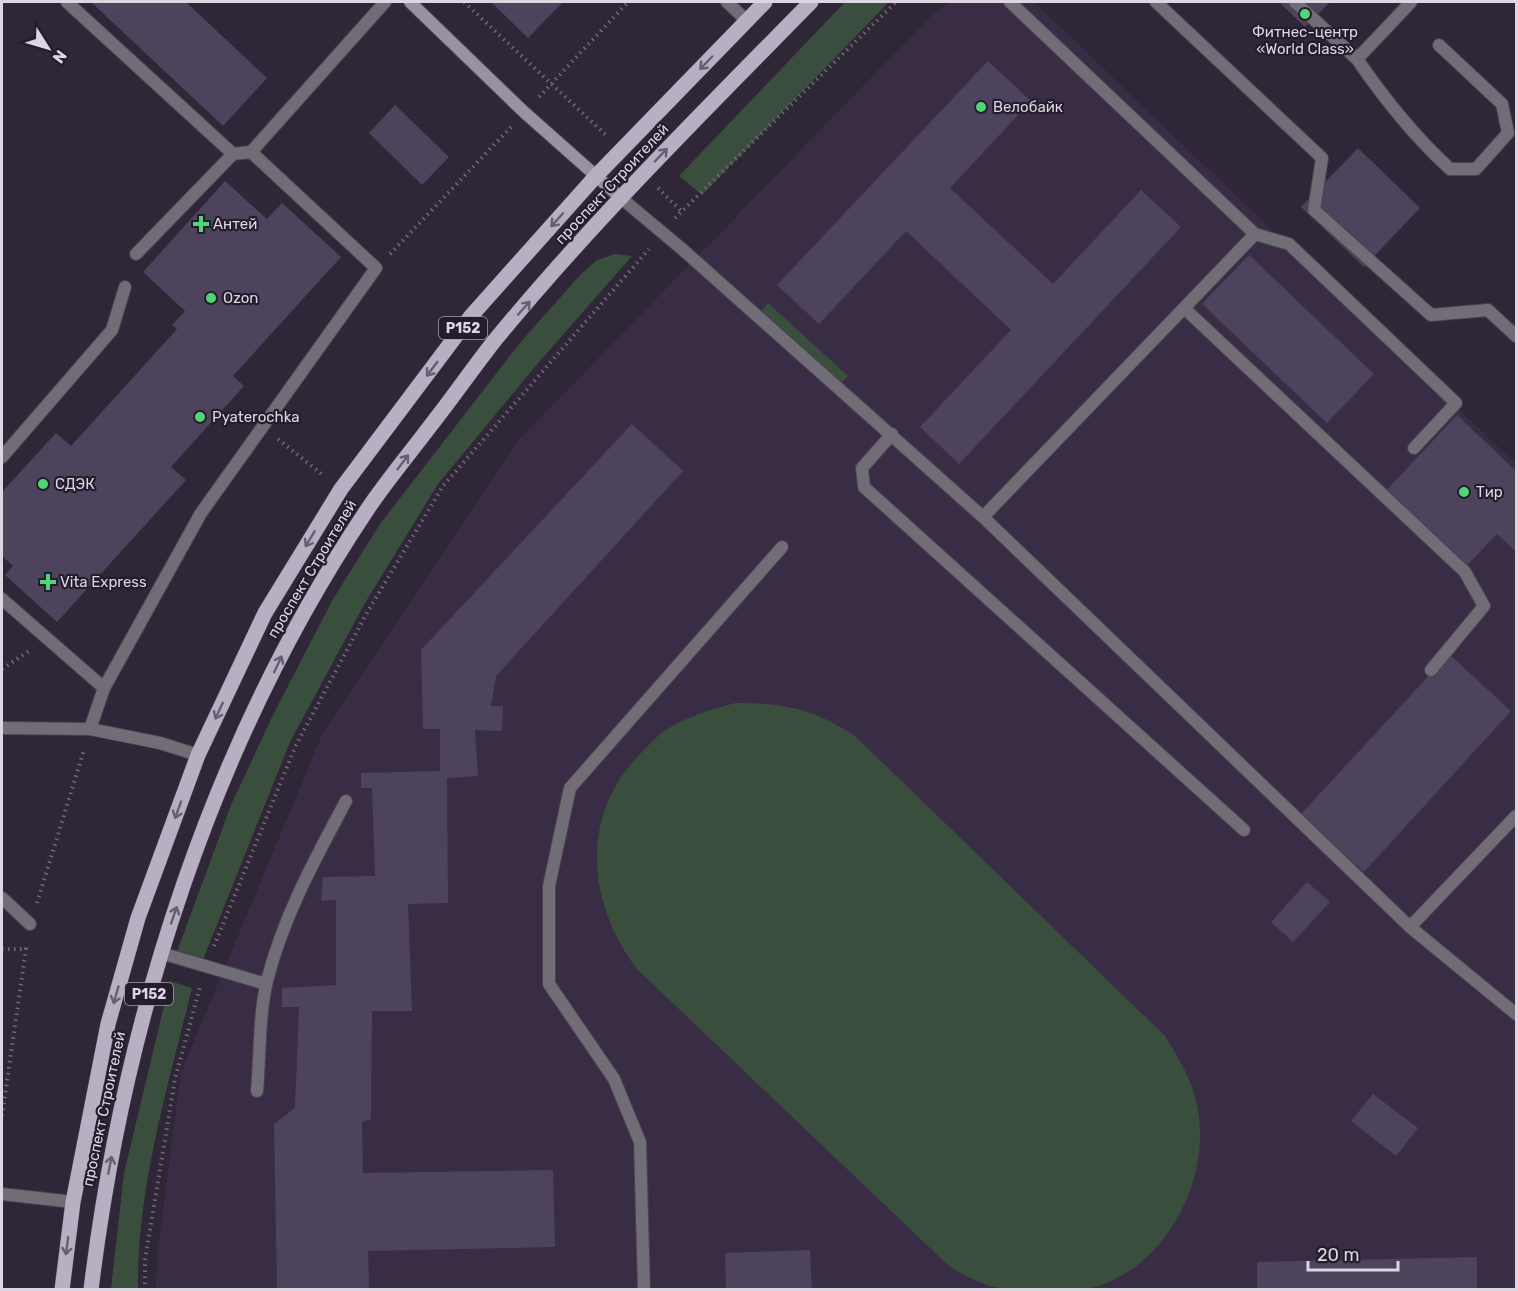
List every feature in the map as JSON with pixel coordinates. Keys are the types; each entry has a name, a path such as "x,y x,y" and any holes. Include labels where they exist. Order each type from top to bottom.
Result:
{"main road":[{"name":"проспект Строителей","path":"62,1290 73,1202 108,1024 138,918 198,755 265,613 341,489 471,316 596,176 765,2"},
{"name":"проспект Строителей","path":"91,1290 99,1222 121,1110 137,1036 161,953 189,869 227,774 302,615 368,508 496,339 621,198 811,2"}],"street":[{"path":"67,2 233,154"},
{"path":"136,254 233,154 251,152 385,2"},
{"path":"410,2 524,112 892,434 983,517 1410,927 1516,1014"},
{"path":"728,2 747,21"},
{"path":"1010,2 1255,234 1289,244 1456,403 1414,448"},
{"path":"1156,2 1322,158 1314,210 1431,315 1488,310 1516,336"},
{"path":"1295,2 1357,59 1382,96 1420,142 1450,169 1476,169 1508,133 1502,104 1439,45"},
{"path":"1357,59 1411,2"},
{"path":"90,729 104,688 201,513 376,268 251,152"},
{"path":"983,517 1255,234"},
{"path":"2,457 112,330 124,287"},
{"path":"1184,308 1465,572 1484,606 1431,670"},
{"path":"892,434 862,468 864,488 1244,830"},
{"path":"644,1290 640,1142 614,1079 549,984 549,886 570,788 782,547"},
{"path":"2,599 104,688"},
{"path":"2,728 90,729 160,743 198,755"},
{"path":"257,1091 266,984 279,940 302,882 346,801"},
{"path":"1410,927 1516,816"},
{"path":"2,898 30,924"},
{"path":"161,953 266,984"},
{"path":"2,1194 73,1202"}],"path":[{"path":"464,2 551,85"},
{"path":"376,268 628,2"},
{"path":"145,1290 145,1260 175,1079 206,968 296,745 368,610 443,486 628,275 685,206 896,2"},
{"path":"264,427 341,489"},
{"path":"2,669 48,639"},
{"path":"2,1116 30,924 90,729"},
{"path":"2,949 26,949"}],"shaded area":[{"path":"950,2 1034,2 1516,464 1516,1289 156,1290 157,1257 181,1072 322,735 518,441 933,14"}],"green space":[{"path":"845,2 889,2 702,195 679,176"},
{"path":"615,254 632,256 539,362 438,484 365,603 290,742 200,967 174,960 231,805 273,715 333,599 380,524 519,344 581,274 597,260"},
{"path":"768,303 848,376 834,391 754,319"},
{"path":"736,703 785,706 827,720 856,737 1165,1036 1184,1069 1195,1095 1200,1134 1197,1163 1189,1192 1177,1219 1160,1244 1138,1264 1114,1280 1086,1289 1071,1290 1006,1289 975,1280 950,1267 637,969 620,943 608,916 600,888 597,860 599,831 607,804 621,777 664,731 699,714"},
{"path":"170,981 192,988 148,1175 139,1251 138,1289 111,1289 124,1173"}],"building":[{"path":"91,2 186,2 267,78 223,126"},
{"path":"491,2 563,2 528,38"},
{"name":"Фитнес-центр «World Class»","path":"1279,2 1330,2 1305,27"},
{"path":"988,61 1031,101 950,188 1053,284 1141,190 1181,227 959,464 920,427 1011,330 906,231 819,324 777,285"},
{"path":"395,105 449,157 422,185 369,133"},
{"path":"1358,148 1420,208 1364,267 1301,207"},
{"path":"225,181 267,219 282,203 341,257 233,376 244,386 171,467 186,480 57,622 5,575 13,566 2,556 2,492 56,433 71,446 177,329 172,325 185,311 143,272"},
{"path":"1249,255 1374,374 1327,423 1202,304"},
{"path":"1457,415 1516,471 1516,552 1497,534 1460,573 1380,497"},
{"path":"632,424 683,471 496,676 491,706 503,706 502,731 475,730 478,776 447,778 448,903 408,904 412,1011 372,1011 371,1119 362,1122 363,1173 553,1170 555,1247 368,1251 369,1290 277,1290 274,1124 295,1108 299,1007 282,1007 282,988 336,985 336,900 321,901 323,877 375,876 372,788 361,788 361,773 440,771 440,729 423,729 421,650"},
{"path":"1449,654 1511,711 1364,872 1301,814"},
{"path":"1307,882 1330,902 1293,942 1271,922"},
{"path":"1373,1094 1418,1128 1396,1156 1351,1121"},
{"path":"810,1250 812,1290 726,1290 725,1253"},
{"path":"1477,1257 1477,1290 1257,1290 1257,1262"}],"place":[{"name":"Фитнес-центр «World Class»","path":"1305,14"},
{"name":"Велобайк","path":"981,107"},
{"name":"Антей","path":"201,224"},
{"name":"Ozon","path":"211,298"},
{"name":"Pyaterochka","path":"200,417"},
{"name":"СДЭК","path":"43,484"},
{"name":"Тир","path":"1464,492"},
{"name":"Vita Express","path":"48,582"}]}
